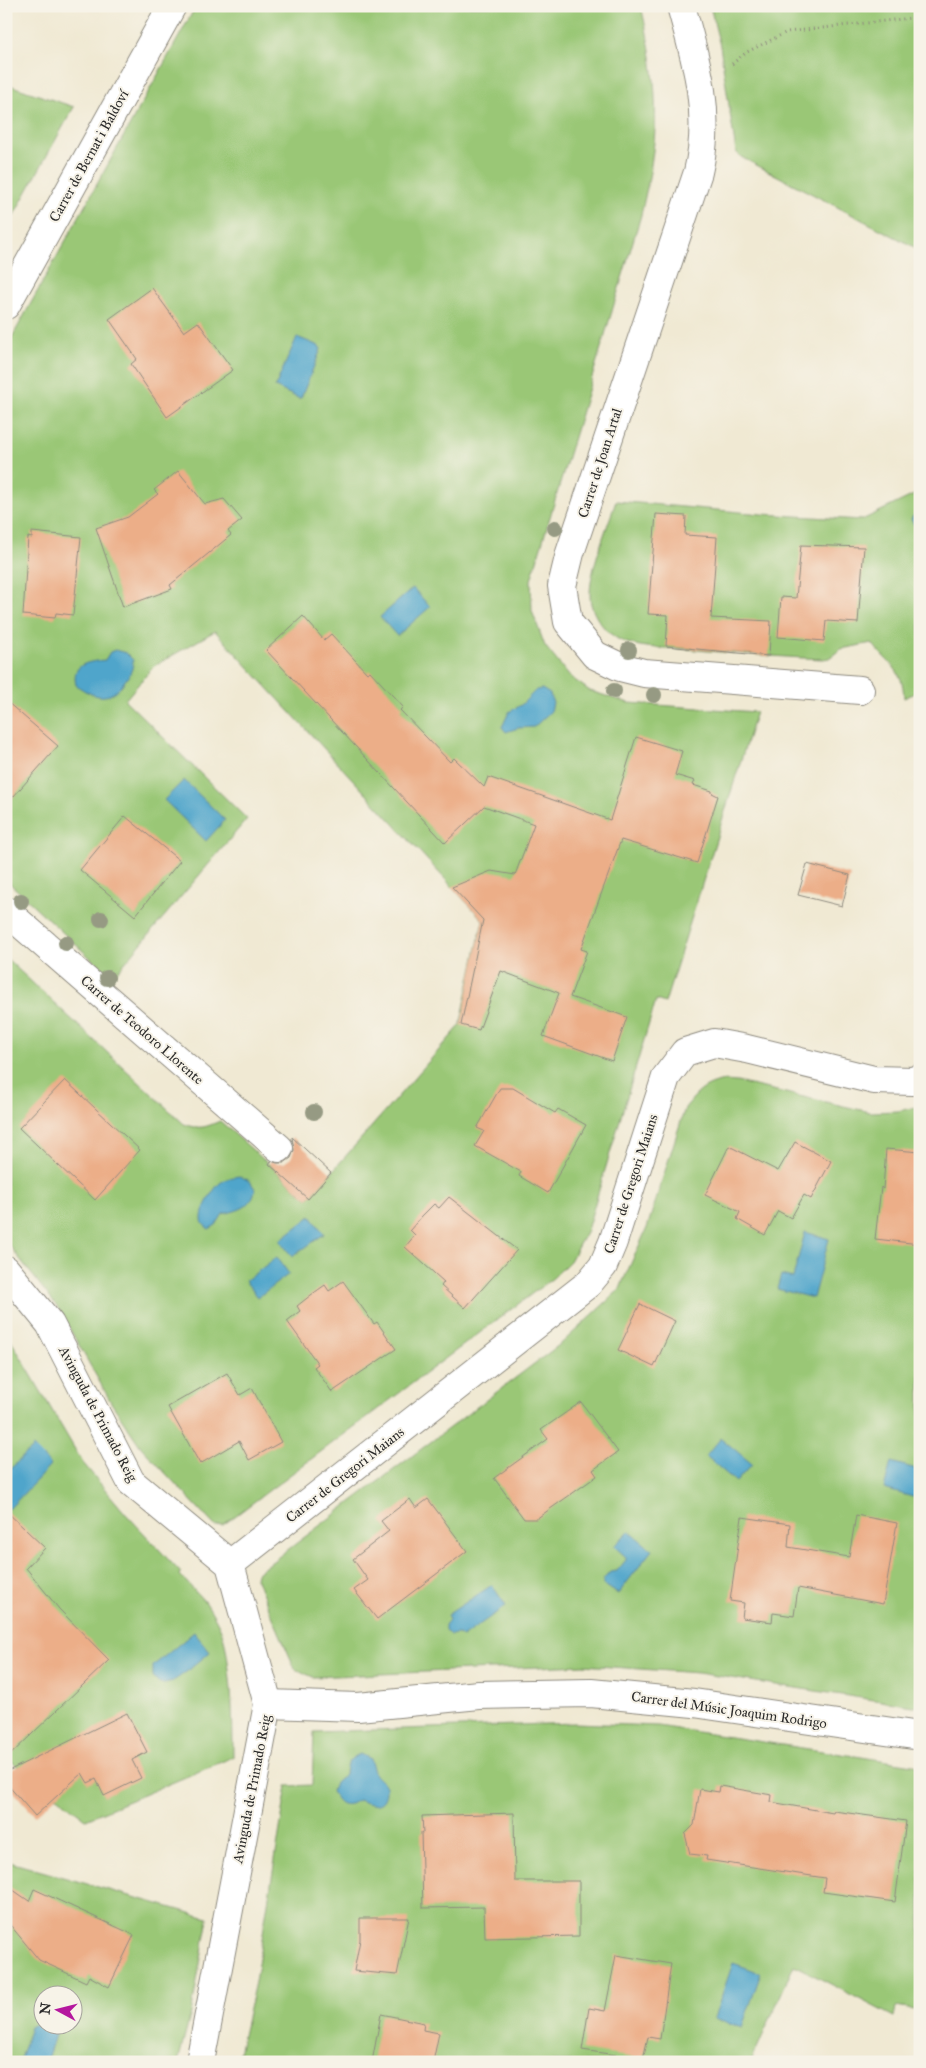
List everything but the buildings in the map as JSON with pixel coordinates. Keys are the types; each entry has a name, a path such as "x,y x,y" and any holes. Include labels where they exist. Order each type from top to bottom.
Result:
{"street":[{"name":"Carrer de Bernat i Baldoví","path":"6,305 172,6"},
{"name":"Carrer de Joan Artal","path":"681,6 701,85 705,128 704,148 698,172 570,553 562,586 568,622 595,655 620,667 644,673 860,690"},
{"name":"Carrer de Teodoro Llorente","path":"6,911 279,1148"},
{"name":"Carrer de Gregori Maians","path":"230,1564 588,1284 604,1266 666,1077 685,1052 714,1043 747,1049 874,1080 913,1080 920,1078"},
{"name":"Avinguda de Primado Reig","path":"6,1270 50,1324 131,1482 230,1564 268,1704 200,2062"},
{"name":"Carrer del Músic Joaquim Rodrigo","path":"268,1704 358,1707 479,1694 591,1694 694,1702 920,1736"}],"path":[{"path":"701,85 718,76 747,52 787,32 920,17"}],"green space":[{"path":"196,6 641,6 654,82 655,120 650,172 641,215 531,580 532,611 545,646 569,676 590,691 629,703 756,712 665,1003 656,1000 587,1230 570,1261 553,1278 223,1525 215,1526 141,1447 112,1404 58,1308 6,1241 6,958 184,1124 203,1127 220,1121 308,1199 460,1026 483,920 215,631 154,666 125,700 247,819 112,978 6,880 6,348"},
{"path":"710,6 920,6 920,250 741,157 736,152 720,46"},
{"path":"6,84 74,107 6,229"},
{"path":"920,492 920,691 904,698 901,679 898,673 872,643 841,649 829,658 823,659 633,645 618,639 609,632 595,615 591,604 590,593 594,567 616,501 762,514 862,520"},
{"path":"724,1081 737,1082 870,1112 898,1111 920,1106 920,1707 698,1673 583,1665 313,1677 295,1669 256,1578 257,1573 563,1342 619,1290 647,1228 685,1108 701,1090"},
{"path":"6,1332 83,1463 125,1513 205,1601 217,1621 225,1643 232,1700 233,1757 86,1819 8,1759 6,1760"},
{"path":"575,1723 658,1726 920,1766 920,2011 896,2007 894,2017 794,1965 751,2062 237,2062 255,1982 287,1786 312,1785 314,1732"},
{"path":"6,1861 208,1918 192,2009 178,2062 6,2062"}],"water":[{"path":"297,337 319,346 321,349 301,398 275,387"},
{"path":"920,508 920,535 911,519"},
{"path":"920,535 920,553 916,553 914,543"},
{"path":"413,588 430,607 397,636 380,617"},
{"path":"115,650 126,653 133,660 131,672 119,689 107,696 101,696 89,693 76,685 75,678 78,668 87,663 105,660 110,652"},
{"path":"542,689 550,694 553,703 551,711 534,727 518,728 506,732 502,727 509,712 521,705 536,690"},
{"path":"184,780 225,820 206,841 164,800"},
{"path":"239,1176 250,1181 255,1189 251,1200 244,1207 223,1214 216,1225 209,1229 203,1224 202,1219 203,1210 208,1200 220,1183 229,1178"},
{"path":"311,1216 324,1234 292,1257 280,1240"},
{"path":"805,1232 829,1239 813,1298 777,1289 781,1275 793,1278"},
{"path":"277,1257 289,1274 258,1297 245,1281"},
{"path":"721,1438 752,1464 736,1482 706,1456"},
{"path":"33,1447 51,1465 9,1509 6,1506 6,1473"},
{"path":"891,1462 920,1470 920,1499 884,1489"},
{"path":"629,1531 652,1550 618,1594 603,1584 603,1580 610,1572 617,1571 626,1560 626,1557 614,1546"},
{"path":"492,1585 506,1606 462,1637 458,1634 450,1635 445,1630 445,1625 449,1620 447,1615"},
{"path":"194,1632 210,1652 174,1681 163,1684 158,1682 153,1676 153,1666"},
{"path":"360,1754 370,1759 375,1775 386,1786 385,1798 379,1804 365,1803 359,1800 350,1804 343,1804 337,1800 332,1791 335,1783 345,1774 349,1761"},
{"path":"733,1963 761,1973 742,2027 714,2018"},
{"path":"32,2026 32,2036 55,2036 46,2062 19,2062"}]}
